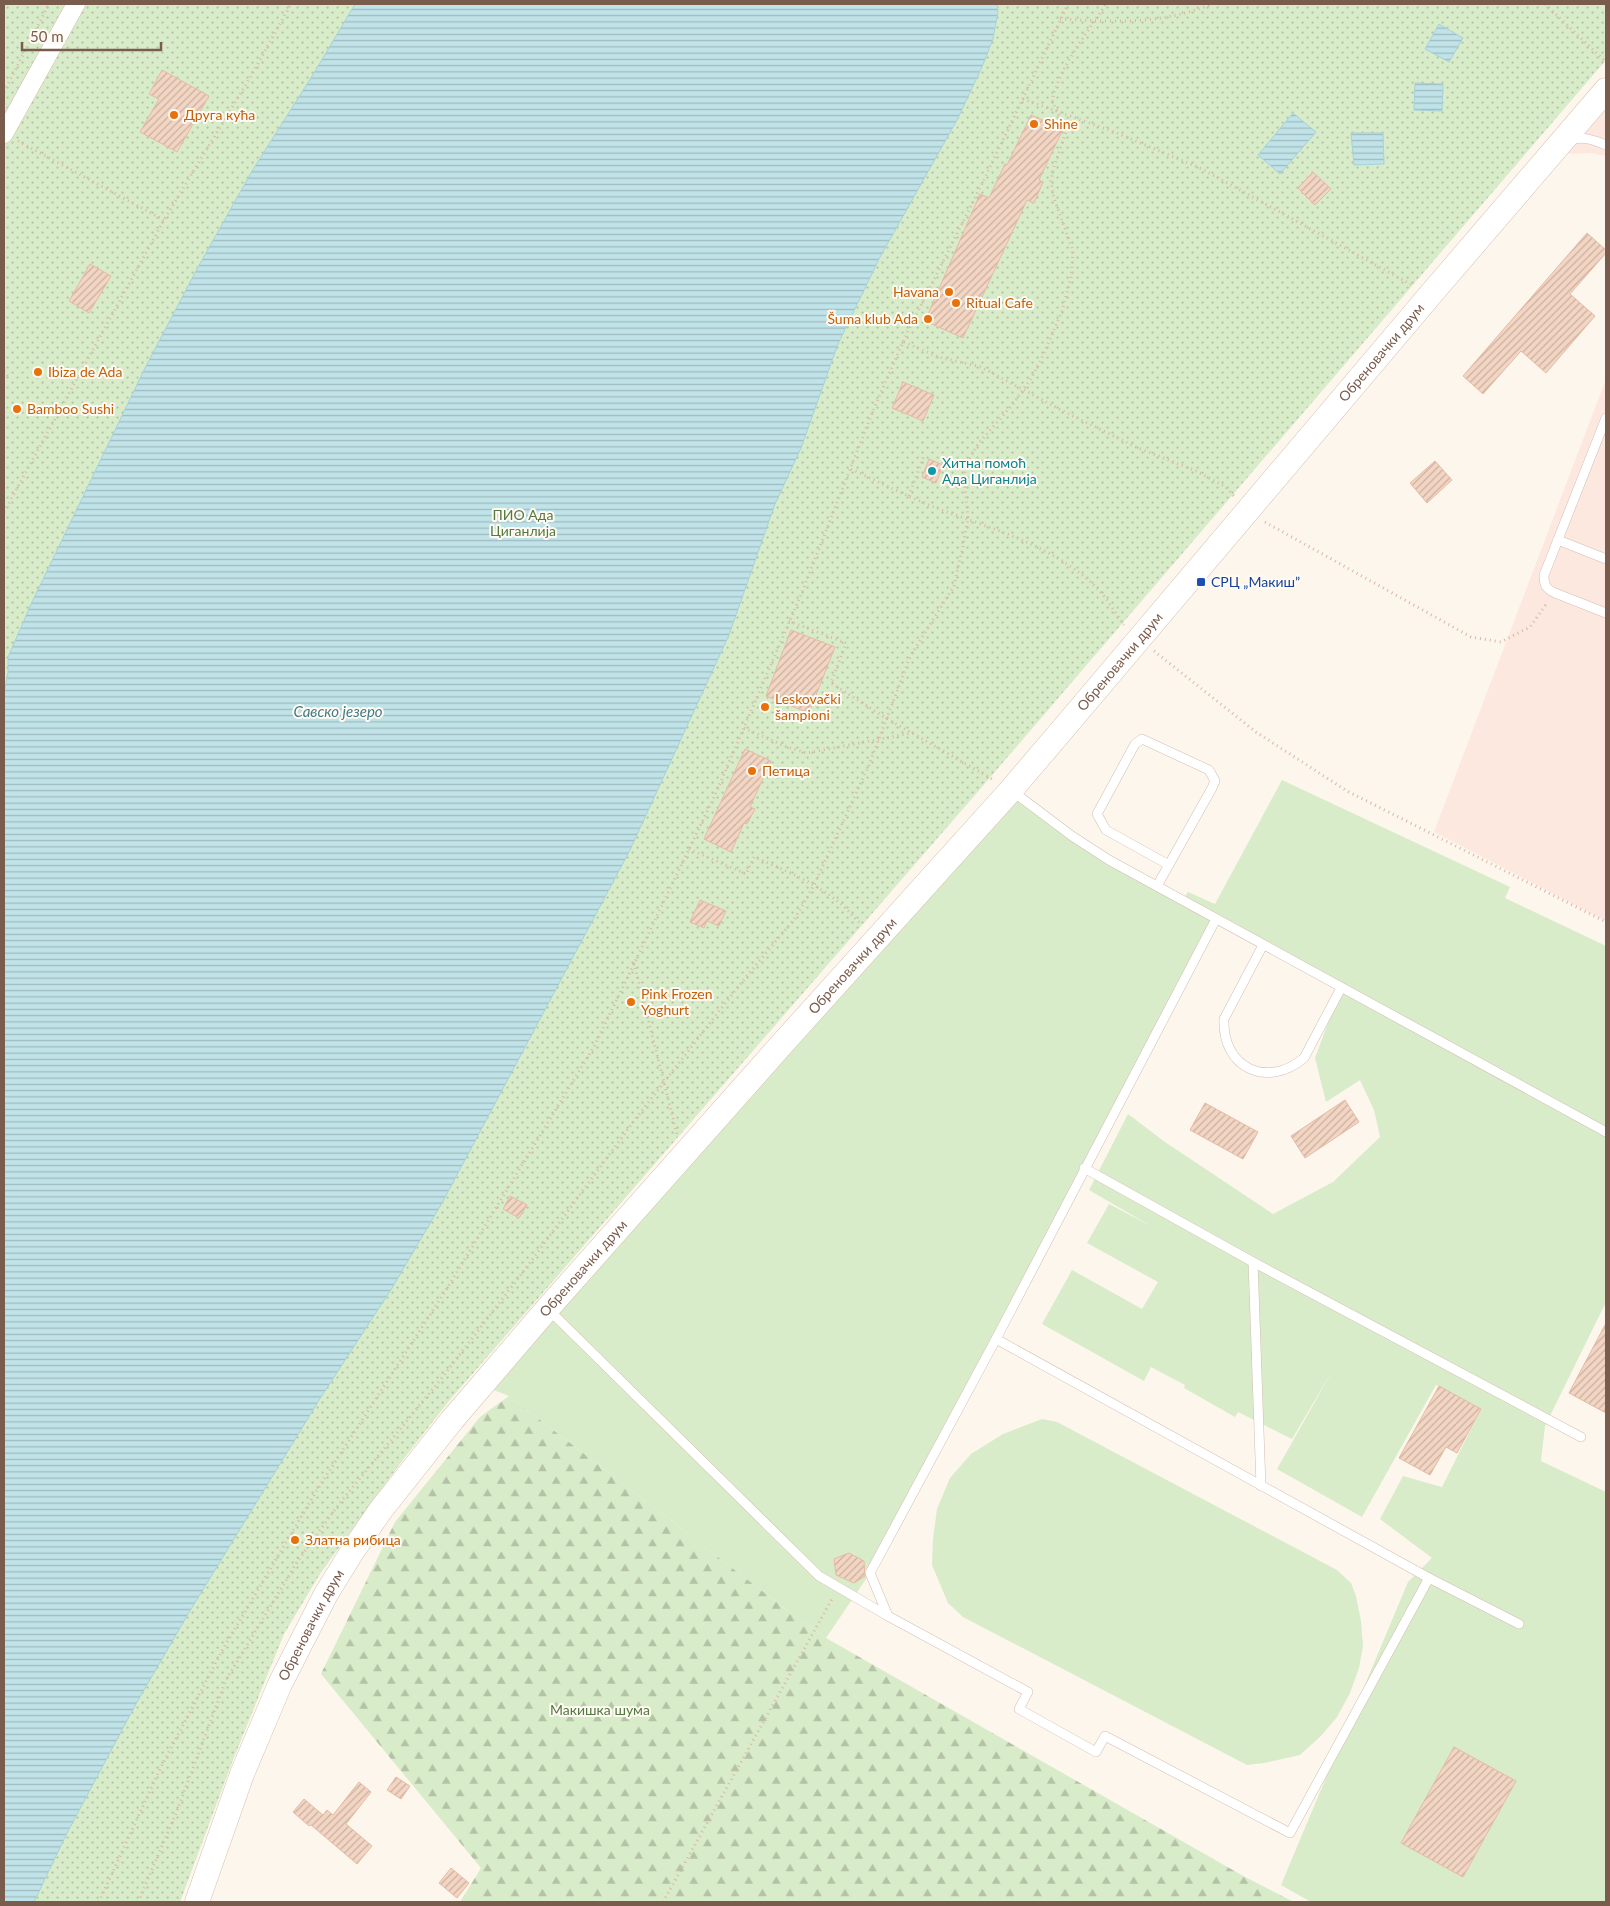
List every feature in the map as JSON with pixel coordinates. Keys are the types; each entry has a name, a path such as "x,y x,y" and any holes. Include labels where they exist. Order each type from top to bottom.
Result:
{"street":[{"path":"4,134 76,4"},
{"name":"Обреновачки друм","path":"196,1902 242,1774 280,1684 326,1594 380,1511 452,1420 548,1308 1011,790 1431,294 1604,98"}],"lane":[{"path":"1560,146 1574,138 1585,138 1606,145"},
{"path":"1606,418 1544,575 1544,582 1548,589 1606,612"},
{"path":"1558,540 1606,559"},
{"path":"1157,886 1169,865 1215,781 1209,770 1142,738 1135,744 1097,814 1106,830 1133,847 1169,865"},
{"path":"1011,790 1072,836 1109,860 1606,1132"},
{"path":"888,1616 870,1573 996,1339 1216,919"},
{"path":"1263,945 1224,1019 1224,1033 1227,1045 1234,1057 1244,1066 1269,1074 1282,1072 1304,1058 1341,988"},
{"path":"1084,1168 1254,1262 1581,1437"},
{"path":"1254,1262 1262,1486"},
{"path":"548,1308 819,1576 1028,1692 1019,1709 1096,1752 1105,1736 1290,1833 1429,1578"},
{"path":"996,1339 1429,1578 1519,1624"}],"path":[{"path":"4,92 49,4"},
{"path":"4,512 164,220 251,76 291,4"},
{"path":"99,1902 159,1772 224,1649 317,1490 446,1290 595,1045 715,795 789,621 872,413 904,342 1068,4"},
{"path":"138,1902 177,1811 226,1680 299,1559 338,1504 441,1379 520,1276 581,1192 736,988 795,918 814,885 869,765 910,657 954,586 968,518 964,476 967,464 978,444 1023,391 1041,360 1068,294 1073,266 1072,245 1051,185 1053,170 1066,132 1052,100 1072,58 1106,4"},
{"path":"1060,19 1095,21 1154,20 1186,14 1212,4"},
{"path":"1545,4 1606,62"},
{"path":"1022,99 1117,133 1202,169 1431,294"},
{"path":"4,134 164,220"},
{"path":"904,342 938,356 981,367 1023,391 1136,447 1178,463 1226,486"},
{"path":"4,371 9,378"},
{"path":"909,496 924,455"},
{"path":"851,469 909,496 1034,544 1078,572 1098,589 1136,643 1156,651 1256,732 1347,791 1606,922"},
{"path":"1248,512 1471,637 1501,642 1530,627 1555,593"},
{"path":"789,621 846,643 831,683 886,718 1011,790"},
{"path":"744,728 787,747 807,753 913,733"},
{"path":"689,849 746,874 754,857 814,885 837,901 876,939"},
{"path":"634,963 663,1084 683,1156"},
{"path":"663,1902 838,1588"}],"shaded area":[{"path":"1606,103 1606,156 1591,153 1566,154"},
{"path":"1606,379 1606,921 1434,832"}],"green space":[{"name":"ПИО Ада Циганлија","path":"4,4 1606,4 1606,60 975,795 449,1401 399,1465 320,1574 284,1634 233,1760 180,1902 4,1902"},
{"path":"1282,780 1510,887 1505,898 1606,946 1606,1302 1545,1426 1541,1461 1606,1492 1606,1902 1311,1902 1281,1885 1408,1582 1432,1558 1380,1519 1403,1476 1442,1487 1481,1409 1436,1385 1362,1517 1277,1469 1334,1368 1292,1439 1238,1412 1235,1417 1184,1388 1185,1385 1151,1367 1144,1381 1042,1324 1072,1270 1142,1309 1158,1282 1087,1243 1109,1204 1151,1226 1089,1190 1128,1114 1165,1142 1273,1214 1333,1182 1380,1137 1374,1110 1360,1080 1326,1102 1315,1058 1341,988 1216,919 870,1573 826,1638 788,1611 509,1396 481,1385 1011,790 1072,836 1182,900 1188,892 1215,904"},
{"name":"Макишка шума","path":"509,1396 788,1611 826,1638 1245,1877 1294,1902 460,1902 481,1868 321,1674 395,1522 480,1417"},
{"path":"1042,1419 1057,1422 1337,1570 1351,1583 1356,1596 1361,1621 1363,1646 1359,1668 1350,1693 1337,1717 1321,1736 1300,1755 1247,1765 963,1617 948,1603 932,1565 937,1509 950,1478 971,1454 1003,1434"}],"water":[{"name":"Савско језеро","path":"355,4 997,4 998,11 993,39 957,120 879,259 838,344 801,448 775,504 729,635 629,852 442,1203 392,1288 321,1397 188,1614 137,1702 67,1833 34,1902 4,1902 4,692 8,673 8,657 32,602 145,368 197,269 252,171"},
{"path":"1439,24 1463,38 1449,62 1425,49"},
{"path":"1415,83 1443,84 1442,111 1414,110"},
{"path":"1293,113 1316,132 1280,174 1258,155"},
{"path":"1351,133 1383,133 1384,164 1354,165"}],"building":[{"name":"Друга кућа","path":"162,70 209,96 177,152 140,132 159,99 149,94"},
{"path":"1031,115 1063,129 1039,180 1043,182 1034,203 1027,200 963,338 925,321 980,194 989,198"},
{"path":"1313,172 1331,189 1315,205 1298,188"},
{"path":"1587,233 1606,250 1606,253 1570,294 1595,316 1546,373 1521,351 1483,394 1463,376"},
{"path":"90,264 111,276 89,313 69,301"},
{"path":"903,382 934,395 923,421 892,408"},
{"name":"Хитна помоћ Ада Циганлија","path":"929,459 943,465 936,483 922,477"},
{"path":"1435,461 1452,480 1427,503 1410,483"},
{"path":"791,630 835,647 809,713 766,696"},
{"path":"745,749 771,761 750,807 755,809 747,824 744,823 731,852 704,839"},
{"path":"700,900 726,911 719,926 707,921 704,928 690,922"},
{"path":"1345,1100 1359,1122 1305,1158 1291,1136"},
{"path":"1205,1103 1258,1132 1243,1159 1190,1130"},
{"path":"510,1196 527,1205 519,1218 503,1209"},
{"path":"1606,1323 1606,1413 1569,1393"},
{"path":"1439,1386 1481,1409 1457,1453 1446,1447 1430,1475 1399,1458"},
{"path":"849,1553 864,1561 865,1576 854,1583 836,1575 834,1559"},
{"path":"1454,1747 1516,1781 1463,1877 1401,1843"},
{"path":"396,1777 410,1786 401,1799 387,1790"},
{"path":"359,1782 371,1792 346,1824 372,1846 357,1864 293,1812 304,1799 323,1815 327,1810 333,1815"},
{"path":"451,1868 469,1883 457,1898 439,1883"}],"place":[{"name":"Друга кућа","path":"174,115"},
{"name":"Shine","path":"1034,124"},
{"name":"Havana","path":"949,292"},
{"name":"Ritual Cafe","path":"956,303"},
{"name":"Šuma klub Ada","path":"928,319"},
{"name":"Ibiza de Ada","path":"38,372"},
{"name":"Bamboo Sushi","path":"17,409"},
{"name":"Хитна помоћ Ада Циганлија","path":"932,471"},
{"name":"СРЦ „Макиш”","path":"1201,582"},
{"name":"Leskovački šampioni","path":"765,707"},
{"name":"Петица","path":"752,771"},
{"name":"Pink Frozen Yoghurt","path":"631,1002"},
{"name":"Златна рибица","path":"295,1540"}]}
